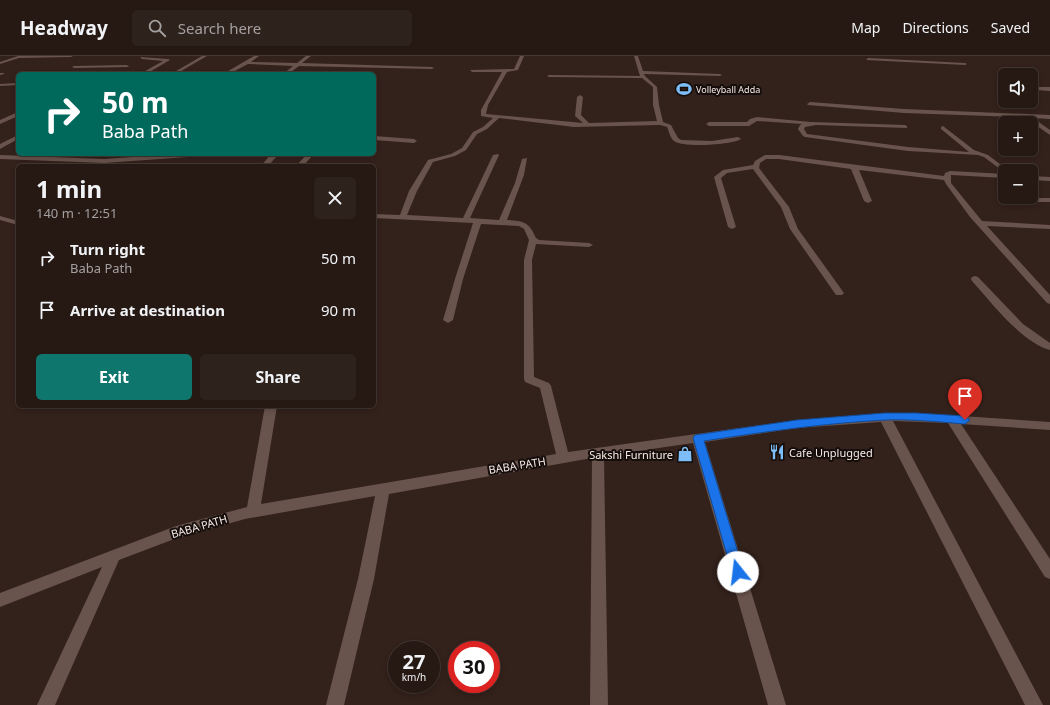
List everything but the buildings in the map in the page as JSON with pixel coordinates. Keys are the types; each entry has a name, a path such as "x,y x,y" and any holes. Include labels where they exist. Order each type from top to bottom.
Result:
{"street":[{"path":"0,63 19,57 71,56"},
{"path":"177,72 205,56"},
{"path":"247,64 246,62 257,56"},
{"path":"288,72 309,56"},
{"path":"472,71 517,69 522,56"},
{"path":"636,56 642,74 655,87 656,105 660,123"},
{"path":"868,59 966,66 958,56"},
{"path":"135,61 142,57 168,60 146,72"},
{"path":"360,65 364,61"},
{"path":"229,72 247,64 360,65 432,68"},
{"path":"74,67 128,65 115,71"},
{"path":"362,72 371,66"},
{"path":"505,70 502,79 484,108 482,114 587,125 660,123 669,126 675,140 680,142 712,143 738,139"},
{"path":"549,76 642,74 720,75"},
{"path":"0,85 16,84"},
{"path":"1038,89 1050,90"},
{"path":"580,97 578,116 584,120 587,125"},
{"path":"810,104 897,111 1025,116"},
{"path":"0,115 16,114"},
{"path":"0,122 16,114"},
{"path":"403,217 413,191 430,162 453,155 464,149 475,133 485,128 498,116"},
{"path":"1038,117 1050,117"},
{"path":"709,124 749,124 752,120 757,119 905,127"},
{"path":"816,123 802,126 801,129 804,134 815,137 901,148 976,154 986,156 998,165"},
{"path":"1038,125 1050,133"},
{"path":"942,128 976,154"},
{"path":"0,147 16,138"},
{"path":"376,138 414,141"},
{"path":"465,221 496,155"},
{"path":"0,157 104,161 161,156"},
{"path":"161,164 171,156"},
{"path":"266,164 274,156"},
{"path":"301,164 310,156"},
{"path":"838,293 794,229 785,207 756,168 757,162 771,156 946,178"},
{"path":"502,222 517,183 521,177 525,159"},
{"path":"732,227 717,177 725,171 757,166"},
{"path":"854,167 868,201"},
{"path":"946,178 947,174 950,173 998,176"},
{"path":"946,178 948,183 980,223 1050,301"},
{"path":"1038,178 1050,179"},
{"path":"1038,200 1050,200"},
{"path":"376,216 526,224 533,240 528,260 529,379 545,386 563,458"},
{"path":"0,218 16,222"},
{"path":"448,320 459,279 478,221"},
{"path":"980,223 1050,227"},
{"path":"533,240 538,242 589,244"},
{"path":"975,279 1026,332 1041,343 1050,347"},
{"path":"253,511 271,408"},
{"path":"885,417 1034,705"},
{"name":"BABA PATH","path":"0,600 176,532 253,511 598,452 797,424 885,417 916,417 1050,426"},
{"path":"951,419 1050,572"},
{"path":"698,438 777,705"},
{"path":"598,452 599,705"},
{"path":"335,705 366,579 383,488"},
{"path":"46,705 90,612 114,555"}],"place":[{"name":"Volleyball Adda","path":"684,89"},
{"name":"Cafe Unplugged","path":"777,452"},
{"name":"Sakshi Furniture","path":"685,454"}],"route":[{"path":"738,572 698,438 797,424 885,417 965,420"}]}
